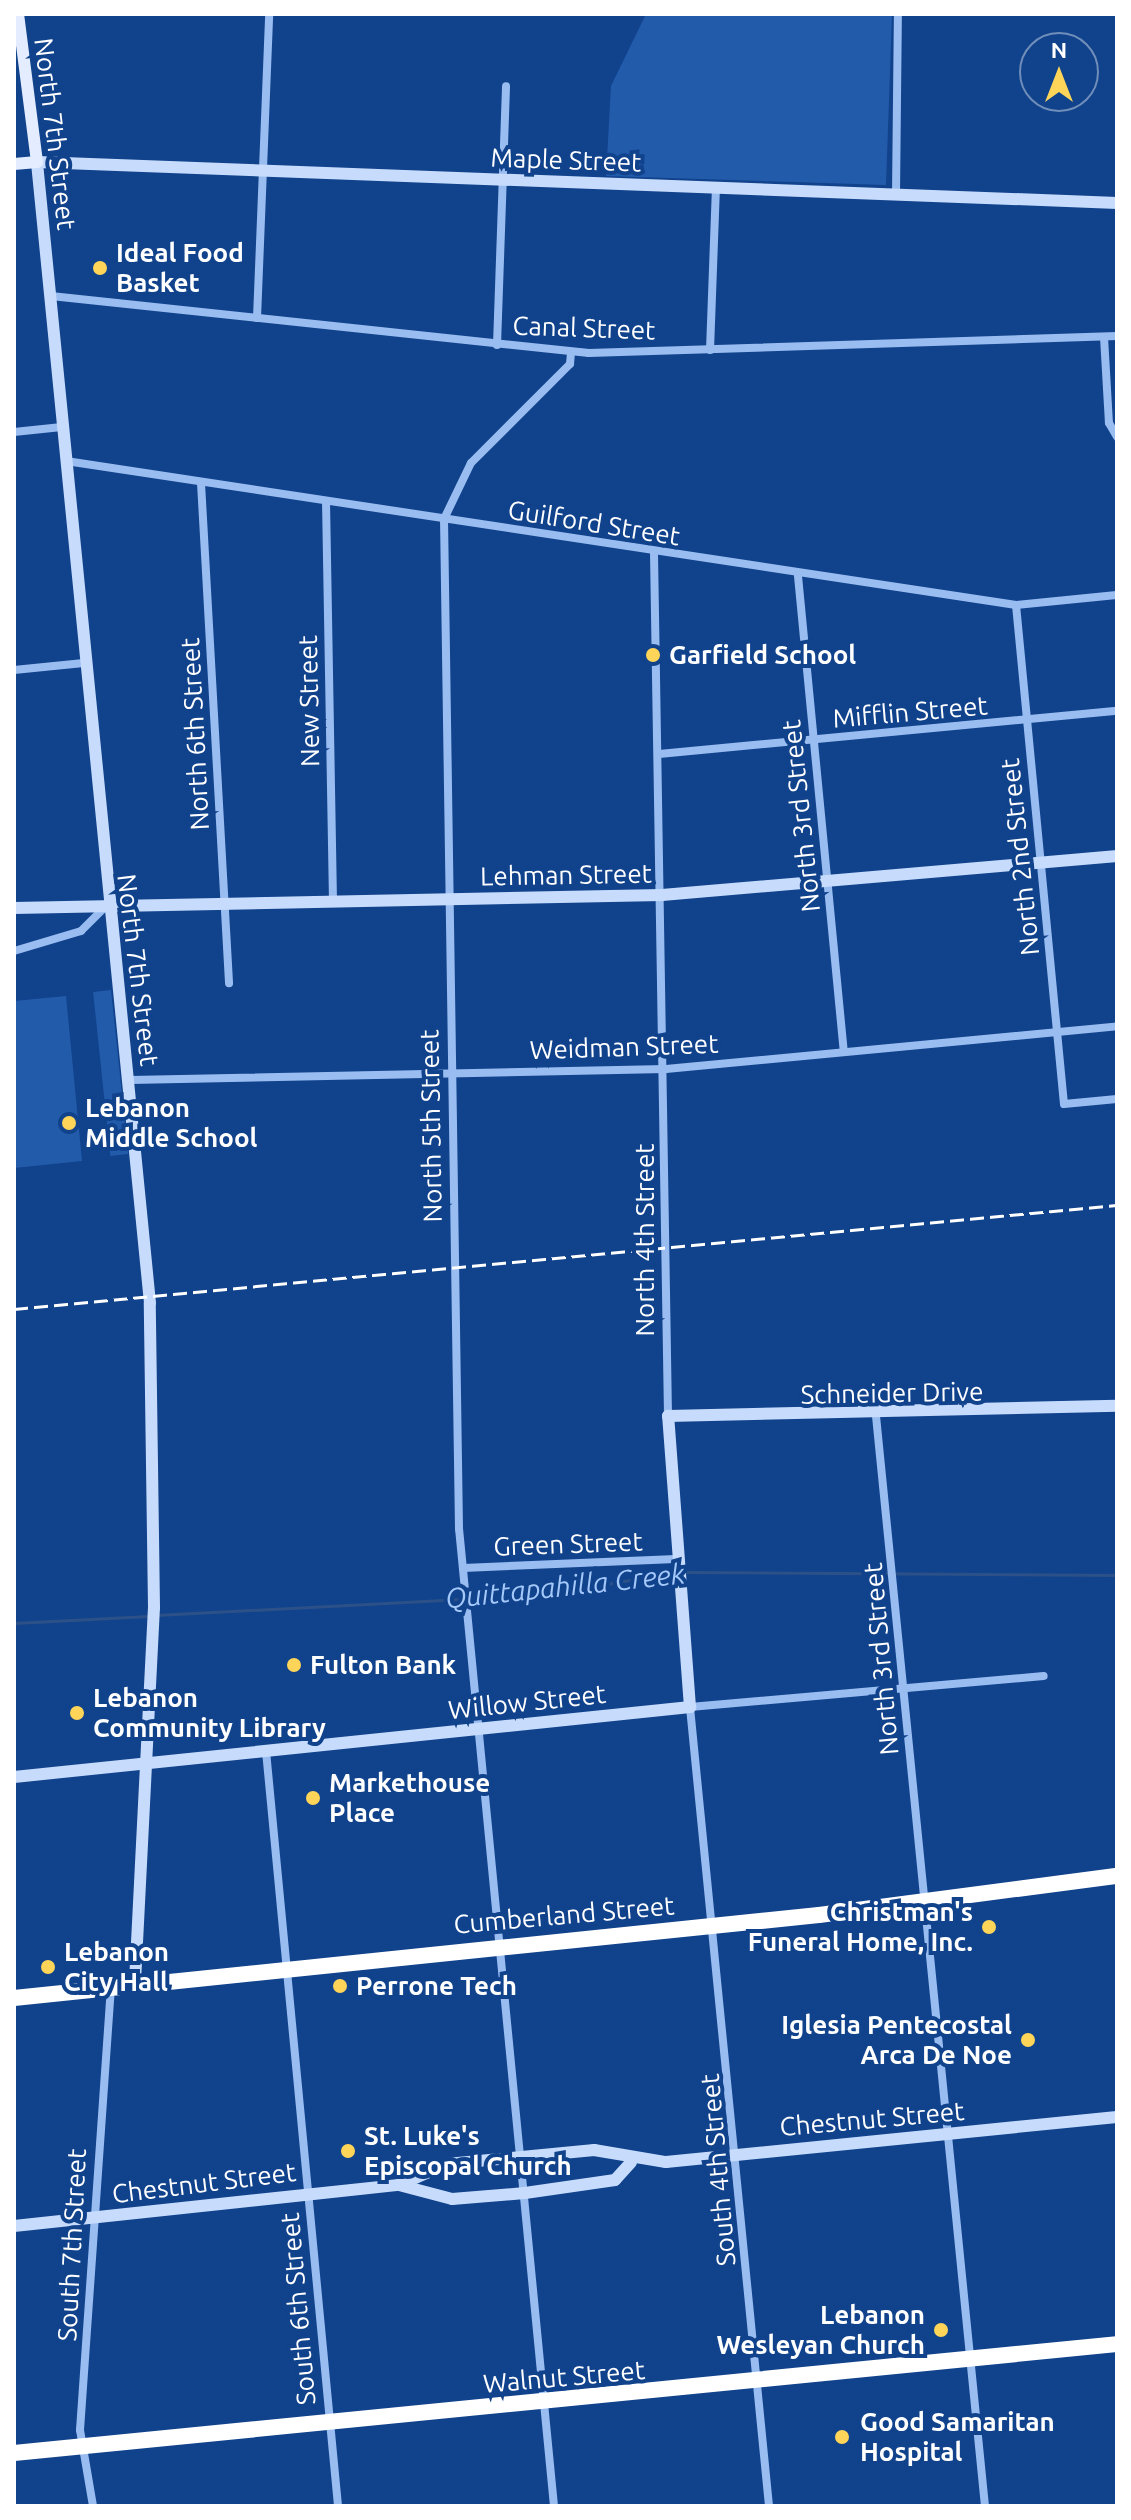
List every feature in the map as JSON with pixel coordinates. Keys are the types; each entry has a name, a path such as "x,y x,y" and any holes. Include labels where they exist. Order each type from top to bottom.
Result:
{"highway":[{"name":"Cumberland Street","path":"14,1998 288,1964 713,1926 1117,1876"},
{"name":"Walnut Street","path":"14,2453 758,2383 1117,2344"}],"main road":[{"name":"North 7th Street","path":"18,14 37,162"},
{"name":"Maple Street","path":"14,164 37,162"}],"street":[{"path":"257,318 269,14"},
{"path":"896,195 898,14"},
{"path":"497,345 506,86"},
{"name":"Maple Street","path":"37,162 1117,203"},
{"name":"North 7th Street","path":"37,162 84,663 108,903 130,1080 150,1303 154,1626 135,1982"},
{"path":"710,350 716,189"},
{"name":"Canal Street","path":"51,296 571,353 1117,336"},
{"path":"1104,337 1109,423 1117,437"},
{"name":"North 5th Street","path":"554,2506 503,1944 464,1587 451,1071 444,519 471,463 570,364 571,353"},
{"path":"14,432 62,427"},
{"name":"Guilford Street","path":"66,461 798,576 1016,605 1117,595"},
{"name":"North 6th Street","path":"201,483 229,983"},
{"name":"New Street","path":"326,501 333,900"},
{"name":"North 4th Street","path":"654,553 666,1069 668,1416 677,1567 713,1926"},
{"name":"North 3rd Street","path":"798,576 844,1052"},
{"name":"North 2nd Street","path":"1016,605 1064,1104 1117,1099"},
{"path":"14,670 84,663"},
{"name":"Mifflin Street","path":"659,754 1117,711"},
{"name":"Lehman Street","path":"14,908 108,903 224,904 662,895 828,885 1117,856"},
{"path":"14,951 82,930 108,903"},
{"name":"Weidman Street","path":"130,1080 451,1071 666,1069 1117,1026"},
{"name":"Schneider Drive","path":"668,1416 876,1416 1117,1406"},
{"name":"North 3rd Street","path":"876,1416 923,1898 952,2133 985,2506"},
{"name":"Green Street","path":"463,1568 677,1567"},
{"name":"Willow Street","path":"14,1777 690,1707 904,1691 1044,1676"},
{"path":"266,1751 288,1964"},
{"name":"South 4th Street","path":"713,1926 769,2506"},
{"name":"South 6th Street","path":"288,1964 328,2424 338,2506"},
{"name":"South 7th Street","path":"93,2506 85,2447 94,2219 111,1985"},
{"name":"Chestnut Street","path":"399,2185 429,2166 594,2150 631,2162 1117,2117"},
{"name":"Chestnut Street","path":"14,2226 399,2185 452,2199 525,2193 615,2180 631,2162"}],"shaded area":[{"path":"646,14 892,14 886,185 606,176 611,86"},
{"path":"111,990 128,1154 110,1156 93,992"},
{"path":"66,996 82,1161 14,1168 14,1001"}],"waterway":[{"name":"Quittapahilla Creek","path":"156,1615 542,1595 677,1572"},
{"name":"Quittapahilla Creek","path":"685,1572 1117,1575"},
{"name":"Quittapahilla Creek","path":"14,1623 149,1616"}],"railway":[{"path":"14,1309 1117,1205"}],"place":[{"name":"Ideal Food Basket","path":"100,268"},
{"name":"Garfield School","path":"653,655"},
{"name":"Lebanon Middle School","path":"69,1123"},
{"name":"Fulton Bank","path":"294,1665"},
{"name":"Lebanon Community Library","path":"77,1713"},
{"name":"Markethouse Place","path":"313,1798"},
{"name":"Christman's Funeral Home, Inc.","path":"989,1927"},
{"name":"Lebanon City Hall","path":"48,1967"},
{"name":"Perrone Tech","path":"340,1986"},
{"name":"Iglesia Pentecostal Arca De Noe","path":"1028,2040"},
{"name":"St. Luke's Episcopal Church","path":"348,2151"},
{"name":"Lebanon Wesleyan Church","path":"941,2330"},
{"name":"Good Samaritan Hospital","path":"842,2437"}]}
